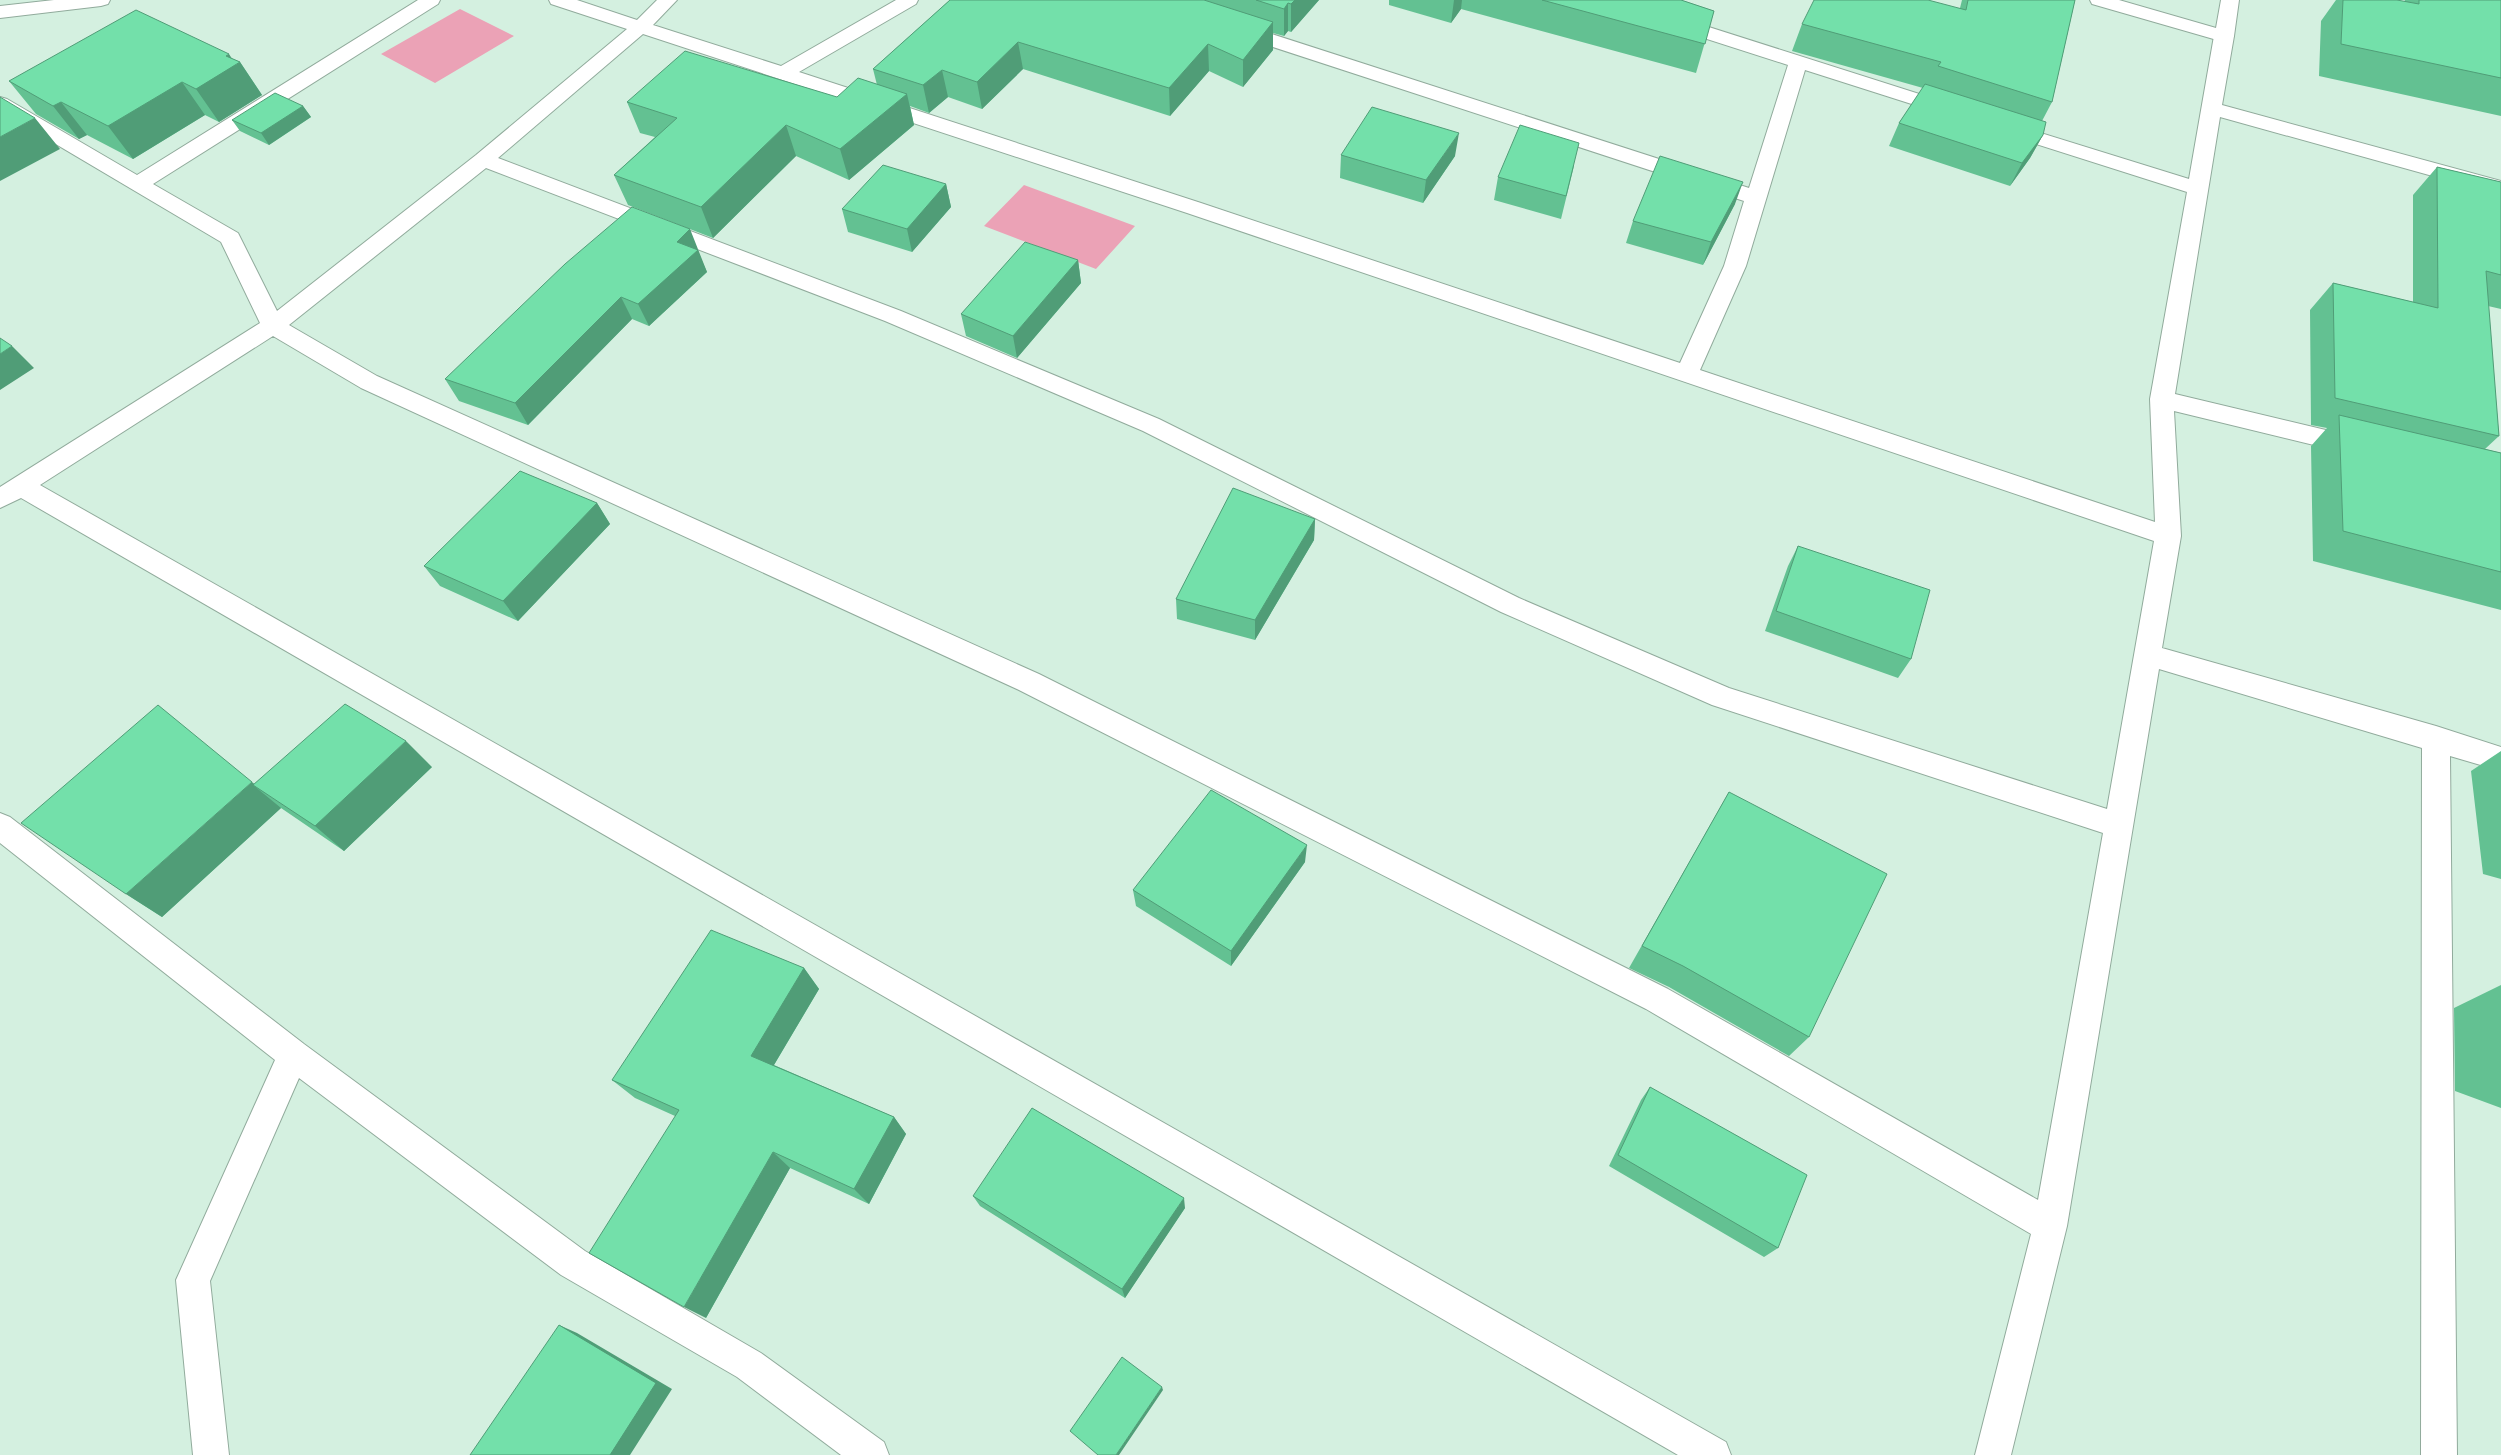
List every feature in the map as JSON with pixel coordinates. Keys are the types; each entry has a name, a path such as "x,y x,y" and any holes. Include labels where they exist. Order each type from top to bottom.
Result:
{"street":[{"path":"0,12 101,0"},
{"path":"137,184 431,0"},
{"path":"558,0 1194,208 2168,536"},
{"path":"668,0 640,27 483,160 273,326 10,492 1713,1455"},
{"path":"783,74 910,0"},
{"path":"1605,0 2199,189"},
{"path":"2099,0 2224,36"},
{"path":"1993,1455 2050,1226 2120,826 2168,536 2162,399 2213,109 2230,0"},
{"path":"1221,24 1756,198"},
{"path":"1687,373 1735,266 1798,62"},
{"path":"0,104 230,238 273,326 368,382 1029,682 1639,990 2050,1226"},
{"path":"2213,109 2501,188"},
{"path":"483,160 893,316 1151,424 1510,605 1722,697 2120,826"},
{"path":"2162,399 2375,451"},
{"path":"2148,655 2436,738 2501,759"},
{"path":"2436,738 2440,1455"},
{"path":"0,826 293,1055 573,1263 749,1364 871,1455"},
{"path":"211,1455 193,1280 293,1055"}],"shaded area":[{"path":"460,9 514,36 435,83 381,54"},
{"path":"1024,185 1135,226 1096,269 984,226"}],"building":[{"path":"950,0 1204,0 1273,22 1243,60 1208,44 1169,88 1018,42 977,82 942,70 923,85 873,69"},
{"path":"1256,0 1295,0 1291,4 1288,3 1284,9"},
{"path":"1542,0 1681,0 1714,11 1705,44"},
{"path":"1814,0 1928,0 1966,10 1968,0 2075,0 2052,102 1938,66 1941,62 1802,24"},
{"path":"2343,0 2397,0 2419,4 2419,0 2501,0 2501,78 2341,44"},
{"path":"136,10 229,54 226,56 240,62 196,89 182,82 108,126 61,102 53,106 9,81"},
{"path":"685,51 837,97 858,78 907,94 840,149 786,125 701,207 614,175 677,118 627,102"},
{"path":"1925,84 2046,122 2043,135 2022,163 1899,123"},
{"path":"275,93 303,106 261,133 232,120"},
{"path":"0,97 35,118 0,137"},
{"path":"1372,107 1459,133 1426,180 1341,155"},
{"path":"1520,125 1579,143 1566,196 1498,177"},
{"path":"1660,156 1743,182 1711,242 1633,221"},
{"path":"883,165 946,184 907,229 842,209"},
{"path":"2437,167 2501,182 2501,275 2486,271 2499,436 2335,398 2333,283 2438,308"},
{"path":"632,207 690,229 677,242 698,250 638,304 621,297 515,403 445,379 565,264"},
{"path":"1025,242 1078,260 1013,336 961,314"},
{"path":"0,338 12,346 0,354"},
{"path":"2339,415 2501,453 2501,572 2343,531"},
{"path":"520,471 597,503 503,601 424,566"},
{"path":"1233,488 1315,519 1255,620 1176,599"},
{"path":"1798,546 1930,590 1911,659 1776,611"},
{"path":"345,704 406,741 315,826 253,785"},
{"path":"158,705 252,782 126,894 21,823"},
{"path":"1211,790 1307,845 1231,951 1133,890"},
{"path":"1729,792 1887,874 1809,1037 1683,966 1642,946"},
{"path":"711,930 804,968 751,1056 894,1117 854,1189 773,1152 684,1307 589,1253 679,1110 612,1080"},
{"path":"1650,1087 1807,1175 1778,1248 1618,1155"},
{"path":"1032,1108 1184,1198 1122,1289 973,1196"},
{"path":"559,1325 656,1383 610,1455 470,1455"},
{"path":"1122,1357 1162,1387 1116,1455 1098,1455 1070,1431"}]}
